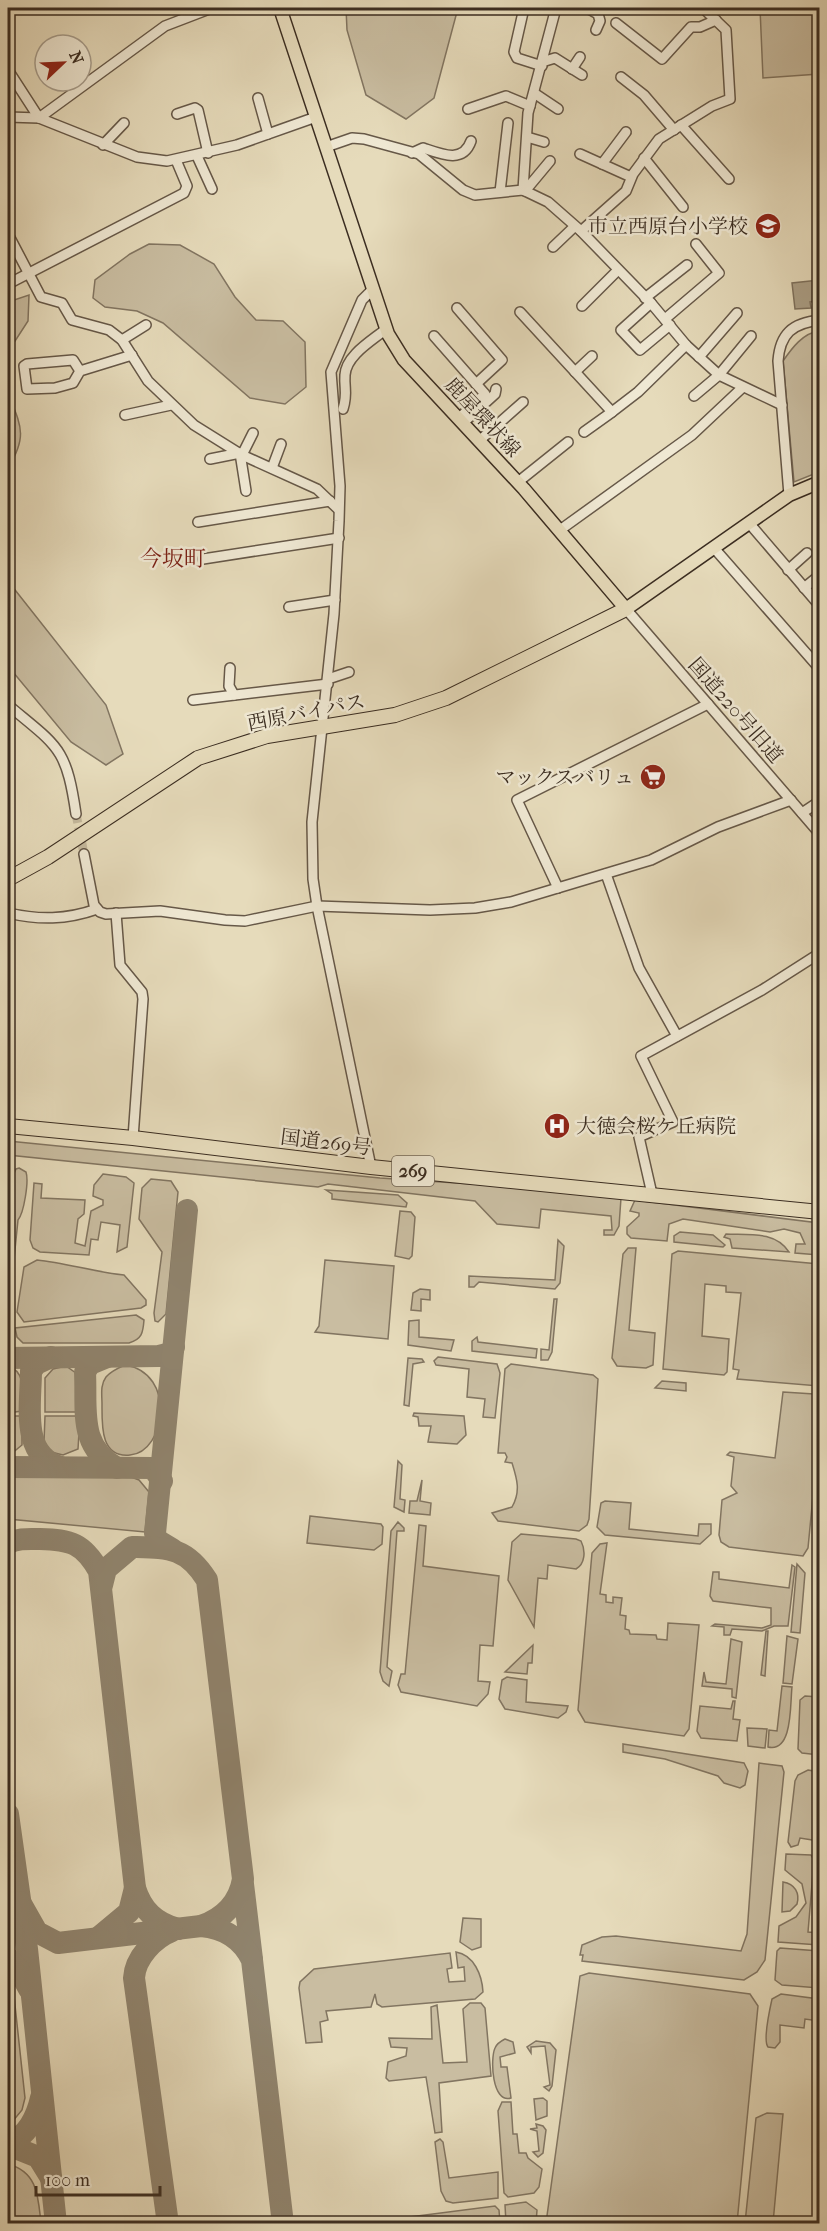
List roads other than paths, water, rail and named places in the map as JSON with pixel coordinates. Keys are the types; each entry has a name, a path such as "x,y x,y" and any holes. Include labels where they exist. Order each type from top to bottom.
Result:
{"highway":[{"name":"西原バイパス","path":"8,879 48,857 198,758 267,736 395,715 446,698 626,609"},
{"name":"国道269号","path":"8,1126 133,1138 370,1167 819,1212"}],"main road":[{"name":"鹿屋環状線","path":"280,8 386,328 404,360 560,530 626,609"},
{"path":"626,609 789,495 819,482"}],"street":[{"path":"39,118 165,26 212,8"},
{"path":"524,8 514,52 517,58 542,64 555,58 582,75"},
{"path":"524,191 530,106 556,8"},
{"path":"588,8 598,14 600,21 596,30"},
{"path":"553,247 626,190 631,177 659,139 730,99 726,30 703,8"},
{"path":"616,23 662,59 691,27 700,27 716,20"},
{"path":"572,69 580,57"},
{"path":"8,70 39,118"},
{"path":"621,77 678,127 729,179"},
{"path":"534,93 558,109"},
{"path":"468,109 506,96 530,106"},
{"path":"258,98 268,134"},
{"path":"177,114 195,108 198,110 208,153"},
{"path":"8,117 39,118 137,158 176,160 208,153 316,117"},
{"path":"103,145 124,123"},
{"path":"500,192 508,123"},
{"path":"602,164 626,132"},
{"path":"527,137 544,142"},
{"path":"326,147 352,138 364,139 419,154 469,193 475,195 524,191 548,202 578,229 648,301 686,345 719,375 782,405"},
{"path":"412,153 423,148 447,156 461,155 468,150 471,141"},
{"path":"580,154 631,177"},
{"path":"197,156 212,189"},
{"path":"645,158 683,207"},
{"path":"8,284 184,193 186,186 176,160"},
{"path":"524,191 550,161"},
{"path":"8,234 41,297 62,303 72,320 109,330 122,340 148,381 194,425 241,454 317,489 338,509"},
{"path":"687,265 618,333 643,353 667,322 719,273 696,244"},
{"path":"582,306 618,270"},
{"path":"370,1167 317,906 313,879 312,822 324,728 339,538 340,486 332,372 362,300 373,289"},
{"path":"456,308 502,360 476,384"},
{"path":"520,312 612,412"},
{"path":"699,357 737,313"},
{"path":"789,495 780,343 788,332 801,324 819,320"},
{"path":"122,340 146,325"},
{"path":"343,409 348,391 345,377 351,359 386,328"},
{"path":"434,336 485,394 461,421"},
{"path":"694,396 719,375 751,336"},
{"path":"584,432 638,392 686,345"},
{"path":"80,371 73,360 27,364 25,385 27,389 55,388 73,383 80,371 132,355"},
{"path":"575,372 592,356"},
{"path":"560,530 692,435 743,387"},
{"path":"461,421 495,394 496,389"},
{"path":"480,441 524,402"},
{"path":"125,415 171,405"},
{"path":"246,491 241,454 253,433"},
{"path":"518,483 568,442"},
{"path":"272,468 280,444"},
{"path":"210,459 241,454"},
{"path":"198,522 330,501"},
{"path":"749,524 819,606"},
{"path":"203,559 339,538"},
{"path":"714,548 819,669"},
{"path":"788,570 807,553"},
{"path":"804,588 819,575"},
{"path":"289,607 335,600"},
{"name":"国道220号旧道","path":"626,609 819,834"},
{"path":"230,668 229,686 234,695"},
{"path":"193,700 328,682 349,672"},
{"path":"558,888 518,800 708,704"},
{"path":"8,705 55,744 63,756 70,774 76,814"},
{"path":"84,854 88,883 97,909 106,914 160,911 245,921 317,906 430,910 475,908 511,902 651,860 718,827 791,800"},
{"path":"802,813 819,801"},
{"path":"606,874 639,968 677,1036"},
{"path":"8,914 46,919 65,918 97,909"},
{"path":"116,912 120,965 142,992 143,999 133,1138"},
{"path":"652,1194 639,1137 673,1122 641,1056 762,990 819,953"}],"tunnel":[{"path":"76,814 84,854"}],"place":[{"name":"市立西原台小学校","path":"768,226"},
{"name":"マックスバリュ","path":"653,777"},
{"name":"大徳会桜ケ丘病院","path":"557,1126"}],"district":[{"name":"今坂町","path":"173,558"}]}
